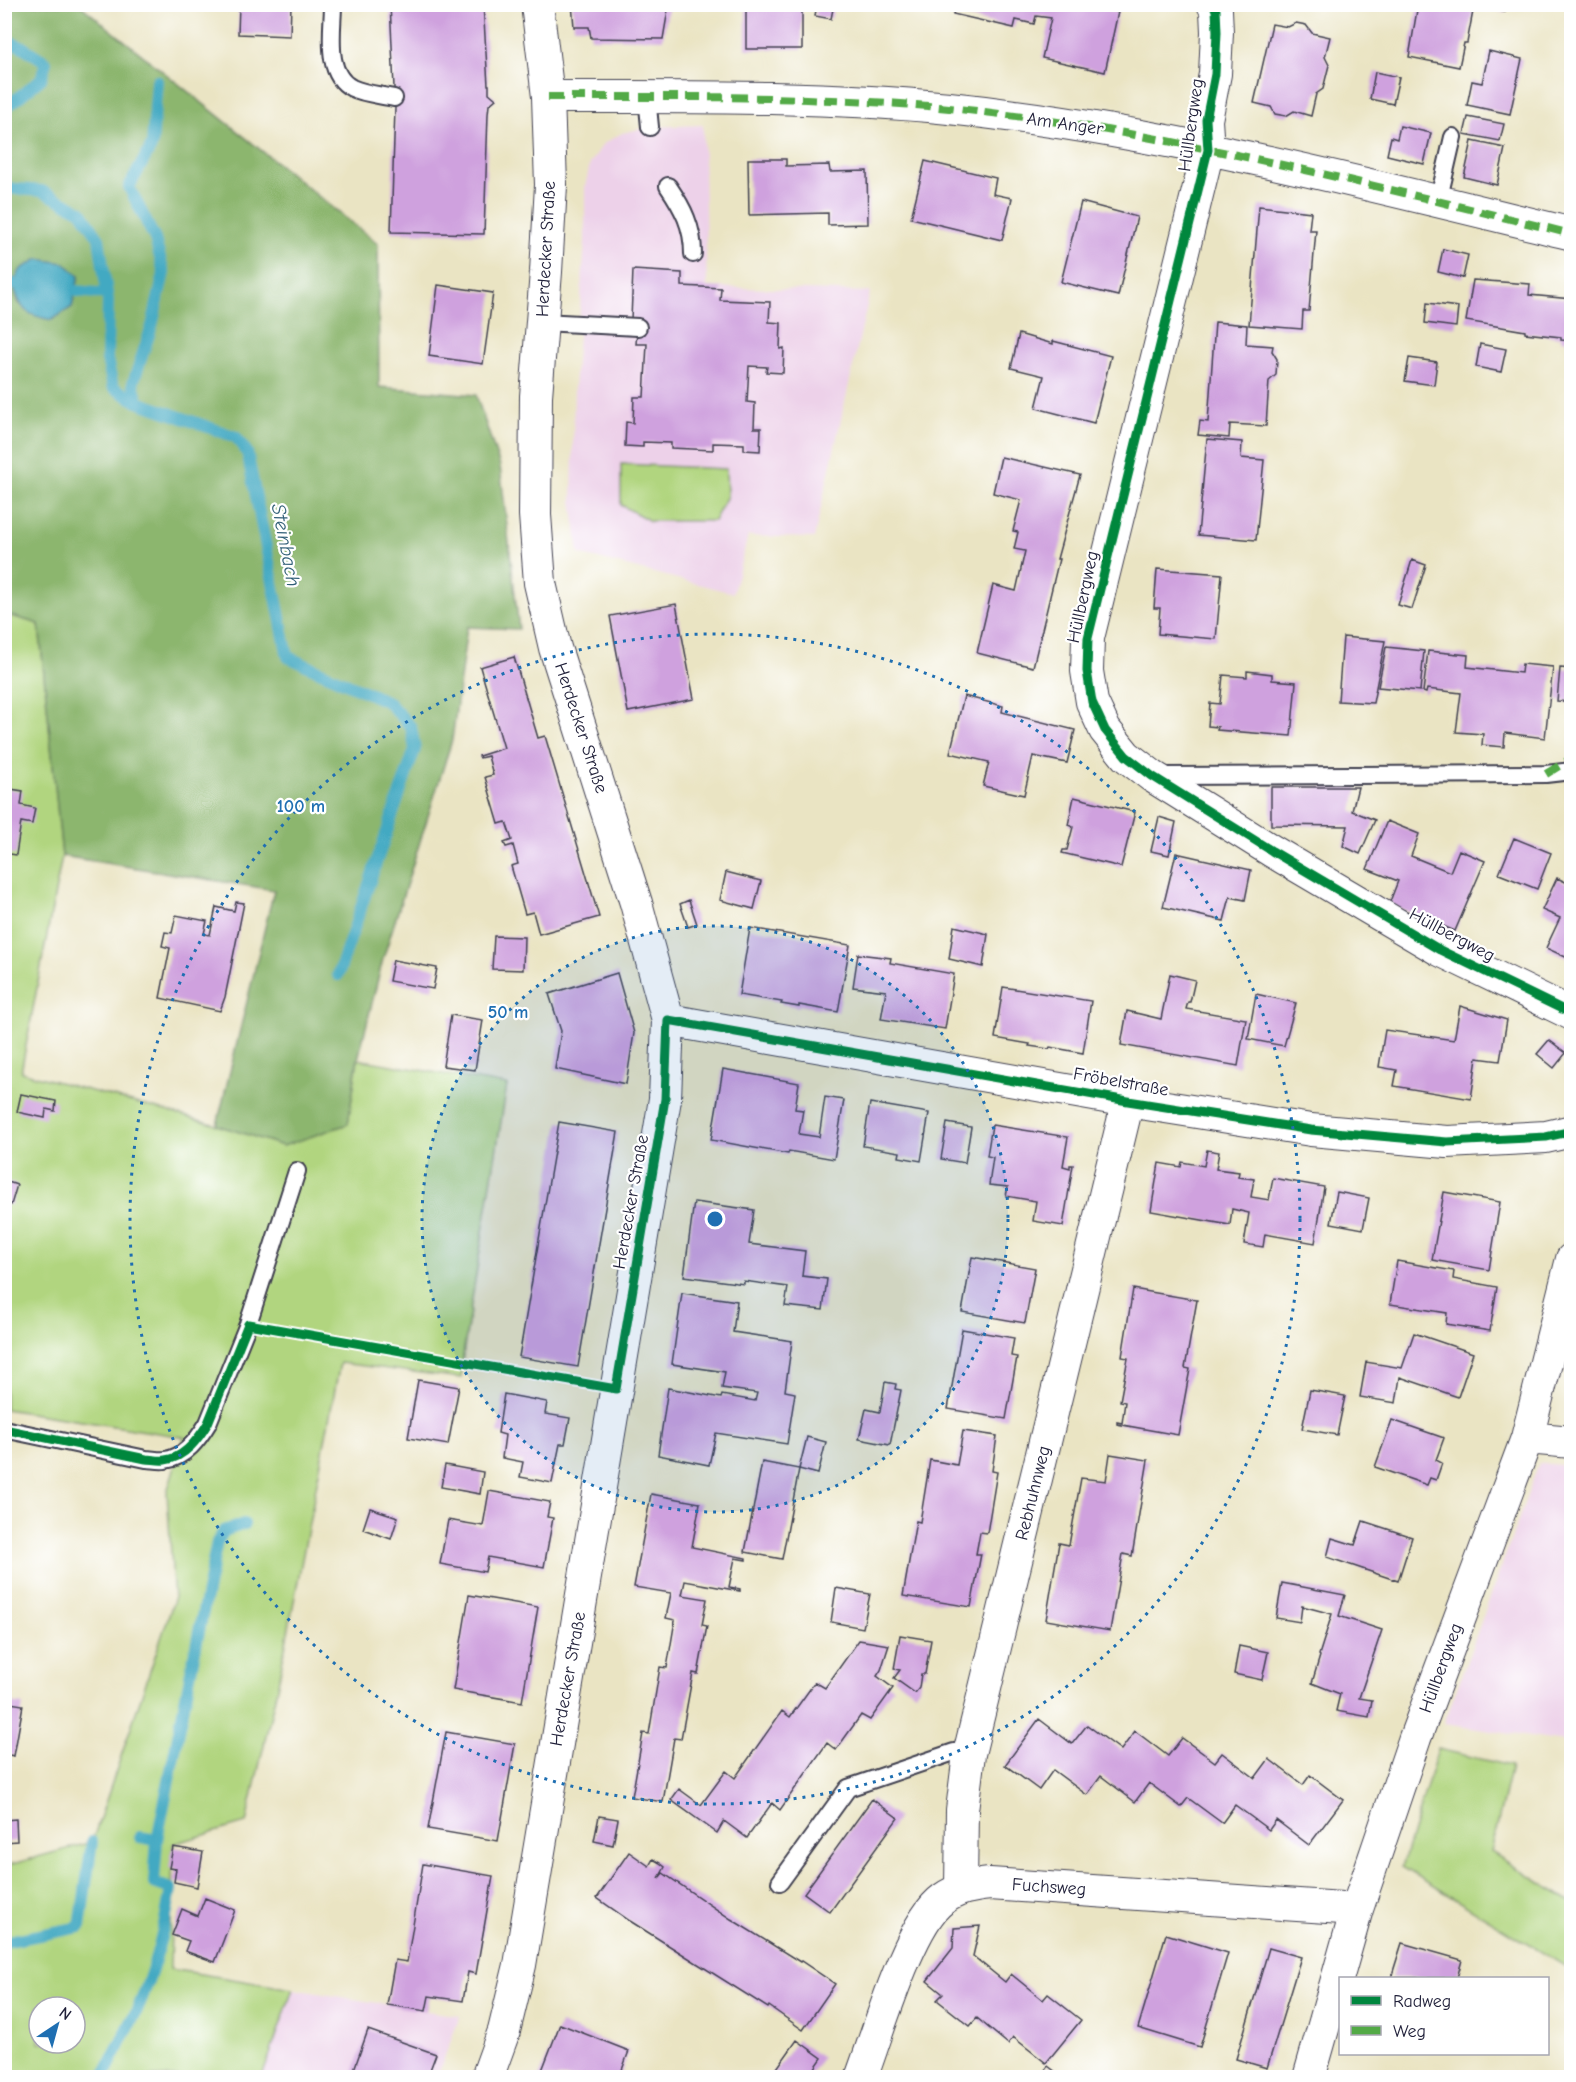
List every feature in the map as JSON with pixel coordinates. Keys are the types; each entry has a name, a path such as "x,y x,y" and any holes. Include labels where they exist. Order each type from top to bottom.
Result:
{"street":[{"name":"Herdecker Straße","path":"487,2078 504,2031 520,1965 665,1099 668,1020 630,881 555,648 540,583 536,515 536,396 551,185 548,97 537,4"},
{"name":"Hüllbergweg","path":"1213,4 1216,10 1217,32 1215,74 1206,120 1208,150 1088,638 1087,671 1092,702 1105,730 1126,756 1152,776 1272,851 1440,950 1572,1014"},
{"name":"Am Anger","path":"548,97 649,112 797,97 948,108 1088,127 1208,150 1572,234"},
{"name":"Fröbelstraße","path":"668,1020 1128,1101 1311,1130 1447,1142 1546,1137 1572,1131"},
{"name":"Rebhuhnweg","path":"961,1888 962,1810 969,1754 1128,1101"},
{"name":"Hüllbergweg","path":"1309,2078 1357,1909 1415,1738 1527,1438 1572,1259"},
{"path":"1527,1438 1572,1442"},
{"name":"Fuchsweg","path":"861,2078 910,1948 922,1924 940,1900 961,1888 990,1884 1357,1909"}],"lane":[{"path":"333,4 332,57 339,78 350,87 362,92 394,98"},
{"path":"1438,202 1454,137"},
{"path":"668,186 683,208 689,224 693,239 693,254"},
{"path":"542,322 638,327"},
{"path":"1152,776 1534,774 1572,771"},
{"path":"4,1429 146,1459 167,1461 184,1452 200,1437 208,1423 248,1324 297,1171"},
{"path":"780,1882 848,1788 954,1752 969,1754"}],"shaded area":[{"path":"703,125 707,287 870,292 814,538 748,536 733,593 579,554 572,500 574,388 585,242 585,187 590,164 603,144 622,133 650,127"},
{"path":"1539,1463 1571,1466 1571,1743 1444,1724"},
{"path":"293,1989 460,2016 437,2077 262,2078"}],"green space":[{"path":"4,5 80,5 378,244 379,387 476,395 500,466 519,629 467,627 452,740 383,959 357,1063 348,1124 283,1146 217,1125 274,890 62,856 39,624 5,614","holes":["21,269 79,276 72,307 19,304 13,284"]},
{"path":"621,464 726,469 727,496 714,521 650,521 621,505"},
{"path":"4,614 39,624 62,856 21,1072 217,1125 283,1146 348,1124 358,1059 507,1085 461,1378 340,1363 278,1684 246,1823 173,1844 170,1969 293,1989 262,2077 5,2077 5,1866 92,1842 174,1600 167,1492 184,1437 5,1409"},
{"path":"1438,1749 1511,1766 1491,1852 1571,1902 1571,1970 1402,1867"}],"water":[{"path":"38,259 64,263 79,276 72,307 52,320 30,314 25,310 13,284 21,269"}],"building":[{"path":"239,4 291,4 290,36 238,34"},
{"path":"390,4 483,4 489,93 496,99 489,105 488,114 484,234 391,232 395,108"},
{"path":"572,4 669,4 663,39 591,38 589,27 574,27"},
{"path":"746,4 802,4 802,49 746,49"},
{"path":"817,4 834,4 831,19 815,16"},
{"path":"955,4 1084,4 1118,12 1105,72 1042,58 1051,18 1036,16 1034,24 1016,20 1014,28 953,14"},
{"path":"1418,4 1506,4 1505,12 1474,6 1467,43 1464,43 1459,67 1409,57"},
{"path":"1296,23 1306,25 1312,33 1330,37 1325,57 1329,65 1323,89 1316,94 1311,116 1294,111 1286,116 1275,114 1271,107 1254,103 1272,24 1288,27"},
{"path":"1489,51 1522,59 1510,114 1467,105 1472,81 1482,83"},
{"path":"1375,72 1399,77 1393,104 1370,99"},
{"path":"1468,117 1504,124 1500,141 1464,134"},
{"path":"1400,126 1431,133 1424,164 1387,155 1391,137 1397,139"},
{"path":"1472,141 1505,148 1497,185 1464,177"},
{"path":"748,159 786,159 786,166 829,165 830,172 867,171 868,224 828,225 828,213 749,215"},
{"path":"925,161 996,178 993,194 1012,198 1002,240 911,218"},
{"path":"1081,202 1137,217 1118,296 1061,282"},
{"path":"1259,206 1311,212 1309,230 1316,230 1309,311 1303,311 1302,329 1249,325"},
{"path":"1443,249 1468,255 1463,278 1438,272"},
{"path":"633,270 682,273 682,286 721,288 720,300 770,302 769,322 781,323 780,349 784,348 783,373 766,372 767,367 749,366 747,402 755,403 754,428 761,428 760,451 744,450 744,444 713,443 713,450 671,448 671,443 643,442 643,447 625,446 626,422 633,423 634,397 644,397 647,344 636,344 638,320 631,320"},
{"path":"1473,280 1530,284 1529,295 1572,299 1572,341 1561,340 1561,337 1525,333 1525,331 1466,321"},
{"path":"438,285 493,293 483,364 429,356"},
{"path":"1427,303 1458,307 1456,327 1425,323"},
{"path":"1215,322 1247,325 1246,344 1273,346 1272,351 1277,359 1276,375 1269,381 1266,426 1230,424 1229,438 1198,435 1200,421 1208,422"},
{"path":"1019,334 1053,344 1053,341 1111,356 1094,423 1036,408 1044,376 1011,368"},
{"path":"1480,344 1506,349 1501,372 1476,367"},
{"path":"1409,358 1437,362 1434,385 1405,381"},
{"path":"1207,439 1242,442 1241,458 1264,460 1256,540 1198,535"},
{"path":"1001,457 1080,475 1057,559 1059,559 1033,667 977,653 993,585 1016,591 1025,551 1014,549 1018,532 1013,531 1021,500 993,493"},
{"path":"1412,560 1426,565 1412,609 1398,605"},
{"path":"1157,569 1222,574 1216,639 1158,634 1160,608 1154,608"},
{"path":"676,604 694,699 628,712 610,616"},
{"path":"1343,637 1385,641 1373,703 1338,701"},
{"path":"1386,647 1424,651 1420,691 1378,687"},
{"path":"1428,651 1468,655 1467,667 1521,673 1522,664 1553,667 1545,738 1505,733 1504,747 1482,745 1483,734 1456,732 1461,693 1427,689 1426,693 1423,692"},
{"path":"514,657 538,738 545,736 599,917 539,934 533,912 525,914 511,866 518,864 513,845 506,847 504,843 512,840 506,822 499,824 485,777 493,775 488,756 480,758 479,756 504,748 480,667"},
{"path":"1560,668 1572,669 1572,702 1557,701"},
{"path":"1247,671 1272,674 1272,680 1296,682 1291,736 1217,730 1218,727 1208,726 1210,703 1220,704 1223,675 1247,677"},
{"path":"964,696 1003,706 1002,712 1075,730 1067,763 1033,756 1024,795 983,786 989,762 950,753"},
{"path":"1271,787 1358,787 1352,811 1375,820 1360,854 1343,846 1348,826 1271,825"},
{"path":"4,788 23,791 21,805 35,808 32,824 21,822 16,855 4,853"},
{"path":"1074,797 1135,812 1121,867 1062,853 1063,850 1067,850 1073,827 1068,825"},
{"path":"1159,817 1176,822 1169,855 1151,851"},
{"path":"1387,821 1419,834 1411,856 1450,872 1459,850 1485,861 1455,931 1389,904 1398,881 1367,869"},
{"path":"1514,838 1551,853 1537,889 1499,874"},
{"path":"1176,853 1251,870 1245,900 1230,897 1224,921 1163,907"},
{"path":"726,872 761,881 754,909 720,900"},
{"path":"1557,878 1572,885 1572,960 1546,948 1560,918 1542,910"},
{"path":"689,900 697,924 688,927 680,904"},
{"path":"236,902 244,903 225,997 220,1011 160,998 170,948 162,946 165,932 172,933 176,915 207,921 204,934 210,935 216,907 234,911"},
{"path":"954,926 988,934 983,967 949,959"},
{"path":"750,928 850,945 838,1012 739,995"},
{"path":"494,936 524,937 523,970 492,969"},
{"path":"858,954 891,958 890,963 954,974 945,1029 881,1019 886,991 853,987"},
{"path":"393,960 437,968 433,989 389,981"},
{"path":"617,973 634,1033 626,1084 555,1069 561,1031 549,994"},
{"path":"1170,974 1195,980 1186,1009 1246,1019 1238,1066 1121,1045 1127,1011 1161,1019"},
{"path":"1003,987 1091,1001 1083,1053 1029,1046 1030,1044 995,1038"},
{"path":"1256,994 1296,1003 1284,1046 1248,1039"},
{"path":"1460,1006 1507,1020 1500,1061 1477,1058 1471,1099 1394,1086 1397,1070 1379,1067 1385,1030 1454,1040"},
{"path":"451,1015 483,1020 475,1070 443,1066"},
{"path":"1549,1040 1566,1053 1554,1068 1537,1054"},
{"path":"723,1069 799,1083 795,1109 803,1110 799,1134 819,1137 825,1097 844,1100 834,1159 789,1151 788,1154 711,1140"},
{"path":"21,1094 56,1101 55,1111 46,1109 45,1118 17,1112"},
{"path":"870,1103 929,1113 921,1161 899,1157 900,1152 863,1146"},
{"path":"559,1122 618,1132 578,1367 519,1357"},
{"path":"947,1123 971,1127 965,1163 941,1159"},
{"path":"992,1125 1068,1137 1063,1166 1070,1168 1070,1165 1073,1165 1063,1226 1033,1221 1036,1201 1006,1196 1008,1187 989,1185 993,1157 987,1156"},
{"path":"1207,1150 1219,1152 1216,1169 1239,1172 1238,1177 1254,1179 1251,1197 1269,1200 1273,1178 1324,1187 1315,1243 1265,1234 1263,1247 1244,1244 1249,1213 1232,1209 1230,1225 1151,1211 1159,1163 1181,1167 1182,1162 1204,1166"},
{"path":"5,1181 17,1185 11,1205 5,1204"},
{"path":"1337,1192 1369,1198 1363,1229 1331,1223"},
{"path":"1444,1192 1500,1202 1489,1270 1432,1260"},
{"path":"694,1202 754,1210 749,1244 805,1251 802,1276 827,1279 823,1310 785,1306 788,1287 684,1276"},
{"path":"972,1257 1035,1268 1025,1323 962,1312"},
{"path":"1397,1261 1454,1271 1453,1279 1497,1287 1490,1331 1446,1324 1447,1313 1390,1304"},
{"path":"1133,1289 1197,1300 1185,1368 1190,1369 1178,1435 1117,1424 1117,1422 1122,1423 1125,1402 1120,1401 1128,1358 1122,1357"},
{"path":"682,1293 737,1301 733,1332 792,1341 785,1391 795,1393 787,1444 716,1433 709,1465 658,1455 668,1388 721,1398 722,1395 755,1401 757,1393 722,1388 725,1372 672,1364"},
{"path":"962,1329 1014,1338 1011,1356 1017,1357 1006,1419 948,1409"},
{"path":"1414,1333 1473,1353 1458,1397 1400,1377 1396,1403 1360,1397 1366,1362 1402,1368"},
{"path":"418,1380 459,1387 448,1445 408,1438"},
{"path":"885,1382 896,1384 895,1389 901,1390 890,1445 859,1439 866,1409 880,1412"},
{"path":"1310,1390 1345,1396 1337,1435 1302,1429"},
{"path":"504,1394 547,1402 545,1414 570,1418 565,1444 560,1444 552,1483 520,1477 523,1462 502,1458 505,1435 498,1433"},
{"path":"1392,1420 1444,1438 1436,1460 1442,1463 1436,1480 1430,1478 1427,1485 1375,1467"},
{"path":"963,1431 997,1436 992,1471 997,1472 987,1533 980,1532 976,1554 981,1554 971,1607 903,1596 916,1521 920,1522 930,1460 957,1465"},
{"path":"807,1437 826,1442 818,1474 799,1469"},
{"path":"1110,1454 1148,1460 1132,1556 1123,1554 1110,1631 1046,1620 1059,1543 1069,1545 1081,1478 1106,1481"},
{"path":"762,1462 799,1469 782,1559 745,1552"},
{"path":"445,1465 483,1472 480,1494 441,1487"},
{"path":"489,1491 550,1502 547,1517 553,1518 544,1567 488,1557 485,1572 440,1564 448,1520 483,1526"},
{"path":"651,1494 700,1503 692,1547 746,1558 746,1560 735,1558 729,1587 740,1589 740,1591 685,1581 682,1595 707,1599 702,1625 707,1626 698,1674 693,1673 681,1739 674,1738 663,1802 632,1797 643,1733 649,1734 660,1667 667,1668 675,1620 666,1618 671,1593 634,1587"},
{"path":"370,1508 398,1517 391,1539 363,1529"},
{"path":"1363,1521 1412,1537 1398,1581 1327,1557 1332,1538 1355,1545"},
{"path":"1282,1583 1345,1595 1339,1616 1382,1630 1359,1698 1372,1700 1369,1717 1336,1711 1340,1694 1312,1683 1332,1614 1302,1606 1300,1622 1276,1618"},
{"path":"836,1588 870,1594 863,1628 831,1622"},
{"path":"469,1595 538,1607 522,1702 453,1690"},
{"path":"900,1635 931,1640 925,1674 921,1674 919,1688 915,1693 894,1678 900,1670 894,1669"},
{"path":"859,1640 889,1645 877,1676 893,1688 870,1720 861,1715 836,1750 827,1743 780,1810 772,1803 747,1838 724,1821 717,1833 671,1800 679,1789 701,1805 726,1771 735,1778 782,1711 790,1717 815,1682 825,1688"},
{"path":"1239,1646 1268,1652 1262,1680 1234,1674"},
{"path":"4,1702 23,1705 14,1756 4,1754"},
{"path":"1039,1719 1072,1744 1087,1725 1121,1750 1135,1731 1168,1756 1182,1738 1215,1762 1222,1753 1255,1778 1269,1759 1303,1785 1310,1775 1343,1800 1309,1845 1276,1820 1269,1830 1235,1805 1222,1823 1188,1798 1181,1807 1149,1783 1135,1802 1101,1776 1087,1795 1053,1770 1039,1790 1005,1765"},
{"path":"446,1732 515,1744 498,1841 428,1829"},
{"path":"872,1799 898,1818 830,1912 804,1893"},
{"path":"599,1816 618,1819 613,1845 594,1841"},
{"path":"16,1819 17,1841 5,1842 5,1820"},
{"path":"173,1847 203,1852 197,1887 174,1882 176,1869 169,1868"},
{"path":"629,1852 649,1866 653,1859 660,1863 665,1867 659,1878 663,1873 835,1984 803,2030 769,2006 768,2008 597,1898"},
{"path":"423,1864 493,1876 476,1974 468,1972 463,2001 429,1996 426,2011 387,2005 395,1960 407,1962"},
{"path":"205,1898 235,1910 215,1962 185,1951 189,1941 172,1935 182,1909 198,1916"},
{"path":"980,1926 973,1956 1005,1982 1011,1974 1043,2000 1048,1994 1081,2020 1046,2063 1013,2037 1008,2044 977,2018 970,2026 937,2000 943,1994 927,1981 953,1948 954,1928"},
{"path":"1166,1934 1228,1953 1200,2047 1138,2028"},
{"path":"1402,1943 1462,1960 1457,1977 1391,1977"},
{"path":"1269,1948 1301,1957 1267,2068 1236,2059"},
{"path":"560,2024 629,2051 619,2078 539,2078"},
{"path":"368,2030 436,2054 427,2078 351,2078"},
{"path":"797,2040 822,2058 808,2078 770,2078"},
{"path":"1048,2066 1061,2076 1060,2078 1039,2078"}],"waterway":[{"name":"Steinbach","path":"4,40 21,46 46,62 41,79 4,109"},
{"path":"138,402 133,383 152,326 164,273 155,239 129,187 152,145 157,81"},
{"name":"Steinbach","path":"4,188 42,191 81,211 99,238 108,300 107,359 113,387 138,402 236,437 247,452 288,657 388,702 411,727 415,749 338,975"},
{"path":"4,283 13,284"},
{"path":"76,291 107,294"},
{"path":"103,2078 143,1996 158,1951 171,1889 154,1883 157,1840 217,1542 224,1531 244,1524"},
{"path":"140,1837 157,1840"},
{"path":"4,1942 80,1927 92,1842"}],"marked path":[{"path":"548,97 849,101 949,108 1028,118 1185,144 1262,160 1572,234"},
{"path":"1546,774 1572,758"}],"cycle path":[{"path":"1213,4 1216,10 1217,32 1215,74 1206,120 1208,150 1088,638 1087,671 1092,702 1105,730 1126,756 1152,776 1272,851 1440,950 1572,1014"},
{"path":"4,1429 146,1459 163,1460 179,1455 191,1446 208,1423 248,1324 616,1389 665,1099 668,1020 1128,1101 1311,1130 1447,1142 1546,1137 1572,1131"}]}
